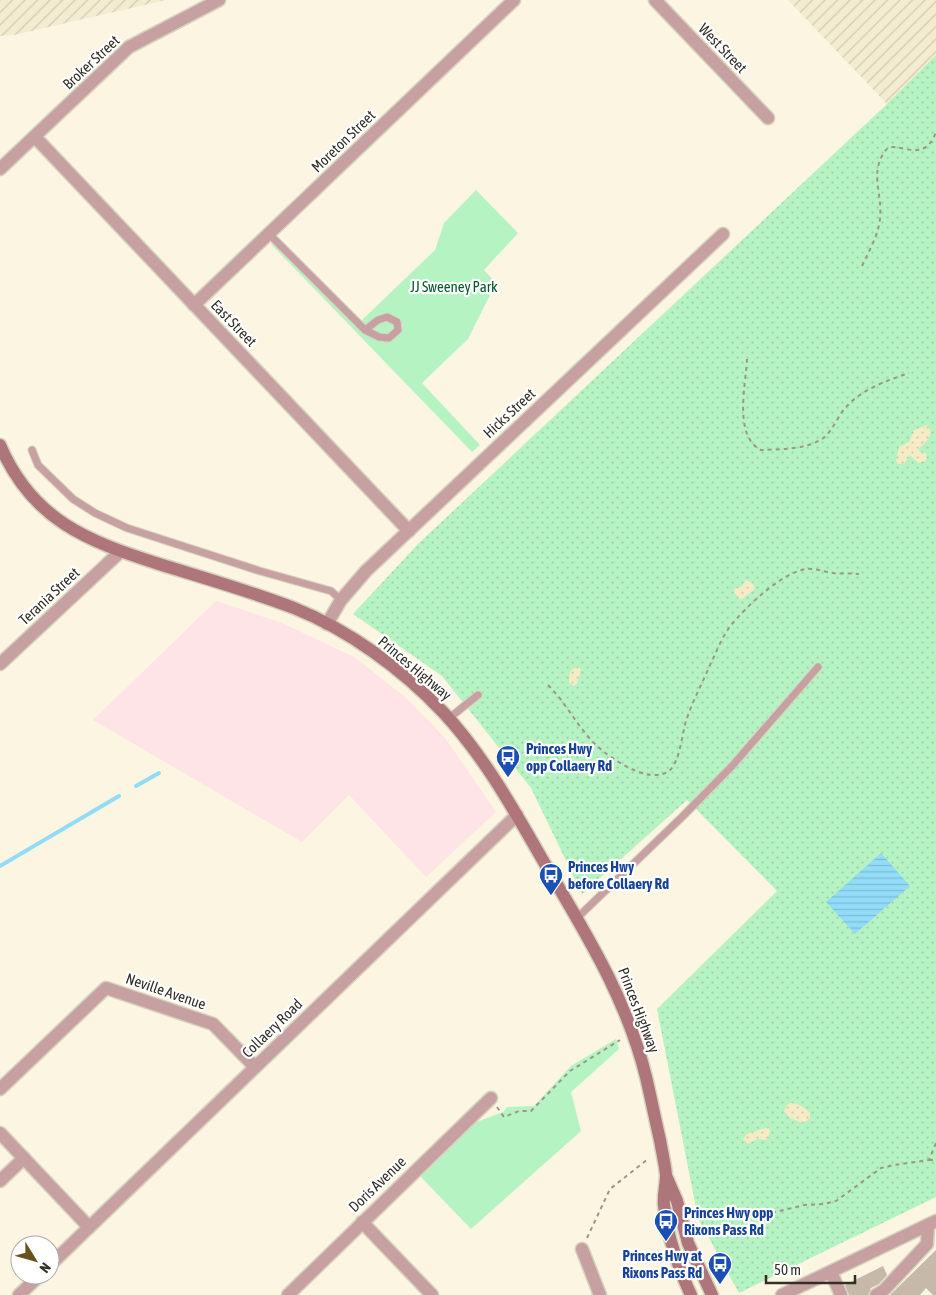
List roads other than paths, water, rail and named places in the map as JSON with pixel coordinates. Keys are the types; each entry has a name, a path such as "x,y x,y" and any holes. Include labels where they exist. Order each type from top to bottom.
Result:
{"main road":[{"name":"Princes Highway","path":"0,445 17,479 35,502 73,530 95,542 120,552 294,608 327,624 368,649 401,674 421,690 448,718 473,749 517,815 609,974 633,1034 647,1082 666,1176 677,1201 688,1243 712,1295"},
{"name":"Princes Highway","path":"666,1176 664,1202 666,1220 681,1272 691,1295"}],"street":[{"name":"Broker Street","path":"0,169 129,47 219,0"},
{"name":"Moreton Street","path":"194,305 514,0"},
{"name":"West Street","path":"655,0 768,118"},
{"name":"East Street","path":"36,137 409,531"},
{"name":"Hicks Street","path":"327,624 341,600 366,571 723,234"},
{"name":"Terania Street","path":"0,664 120,552"},
{"name":"Collaery Road","path":"60,1255 517,815"},
{"name":"Neville Avenue","path":"0,1089 106,988 213,1024 255,1067"},
{"name":"Doris Avenue","path":"288,1295 491,1098"},
{"path":"0,1133 89,1227"},
{"path":"0,1181 24,1158"},
{"path":"362,1222 432,1295"},
{"path":"782,1295 932,1223"},
{"path":"876,1295 884,1290 927,1244 932,1223"},
{"path":"582,1249 600,1295"},
{"path":"831,1272 841,1295"},
{"path":"19,1295 30,1285"}],"lane":[{"path":"269,234 365,330"},
{"path":"32,450 38,465 73,499 95,513 127,528 260,571 331,591 341,600"},
{"path":"577,918 732,766 818,667"},
{"path":"448,718 478,695"}],"water":[{"path":"881,853 910,886 855,934 826,902"}],"waterway":[{"path":"136,786 159,773"},
{"path":"0,866 119,796"}],"place":[{"name":"Princes Hwy opp Collaery Rd","path":"508,778"},
{"name":"Princes Hwy before Collaery Rd","path":"551,896"},
{"name":"Princes Hwy opp Rixons Pass Rd","path":"666,1242"},
{"name":"Princes Hwy at Rixons Pass Rd","path":"720,1285"}],"park label":[{"name":"JJ Sweeney Park","path":"454,286"}]}
